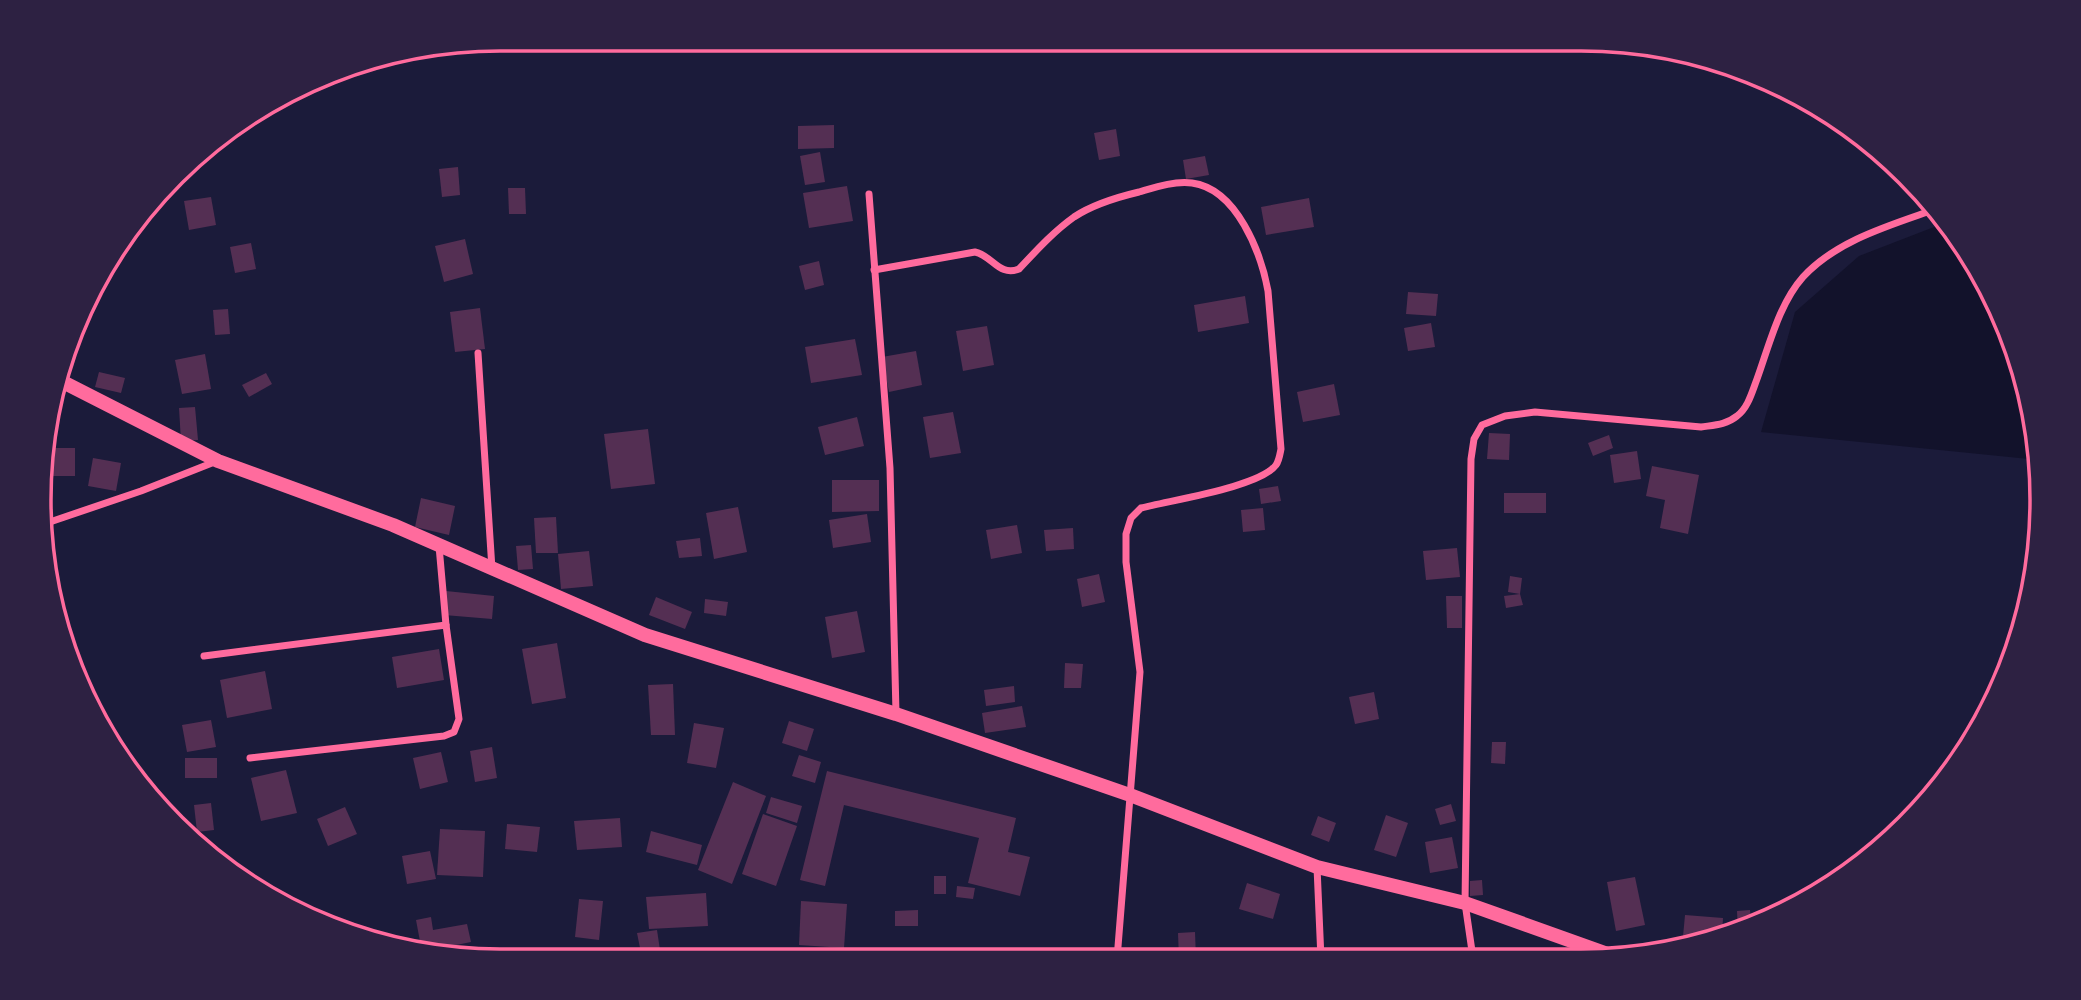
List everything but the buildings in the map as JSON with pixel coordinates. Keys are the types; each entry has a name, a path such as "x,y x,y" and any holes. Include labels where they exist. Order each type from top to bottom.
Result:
{"main road":[{"path":"66,384 218,461 393,526 645,635 896,714 1130,795 1317,867 1465,903 1593,949"}],"street":[{"path":"874,270 975,252 982,253 1004,271 1014,272 1058,229 1077,215 1124,195 1175,183 1206,187 1219,195 1242,220 1264,270 1281,449 1277,464 1265,474 1245,484 1142,508 1131,518 1126,534 1126,562 1140,673 1118,949"},
{"path":"869,194 890,468 896,714"},
{"path":"1471,949 1465,903 1471,459 1474,439 1482,425 1505,416 1535,412 1701,427 1723,424 1738,415 1748,401 1784,306 1802,278 1826,257 1856,240 1925,212"},
{"path":"478,353 492,569"},
{"path":"52,521 118,500 218,461"},
{"path":"250,758 444,736 454,732 458,719 439,546"},
{"path":"204,656 446,625"},
{"path":"1317,867 1321,949"}],"shaded area":[{"path":"1936,226 1970,275 1996,328 2022,412 2028,459 1761,432 1795,312 1859,256"}]}
